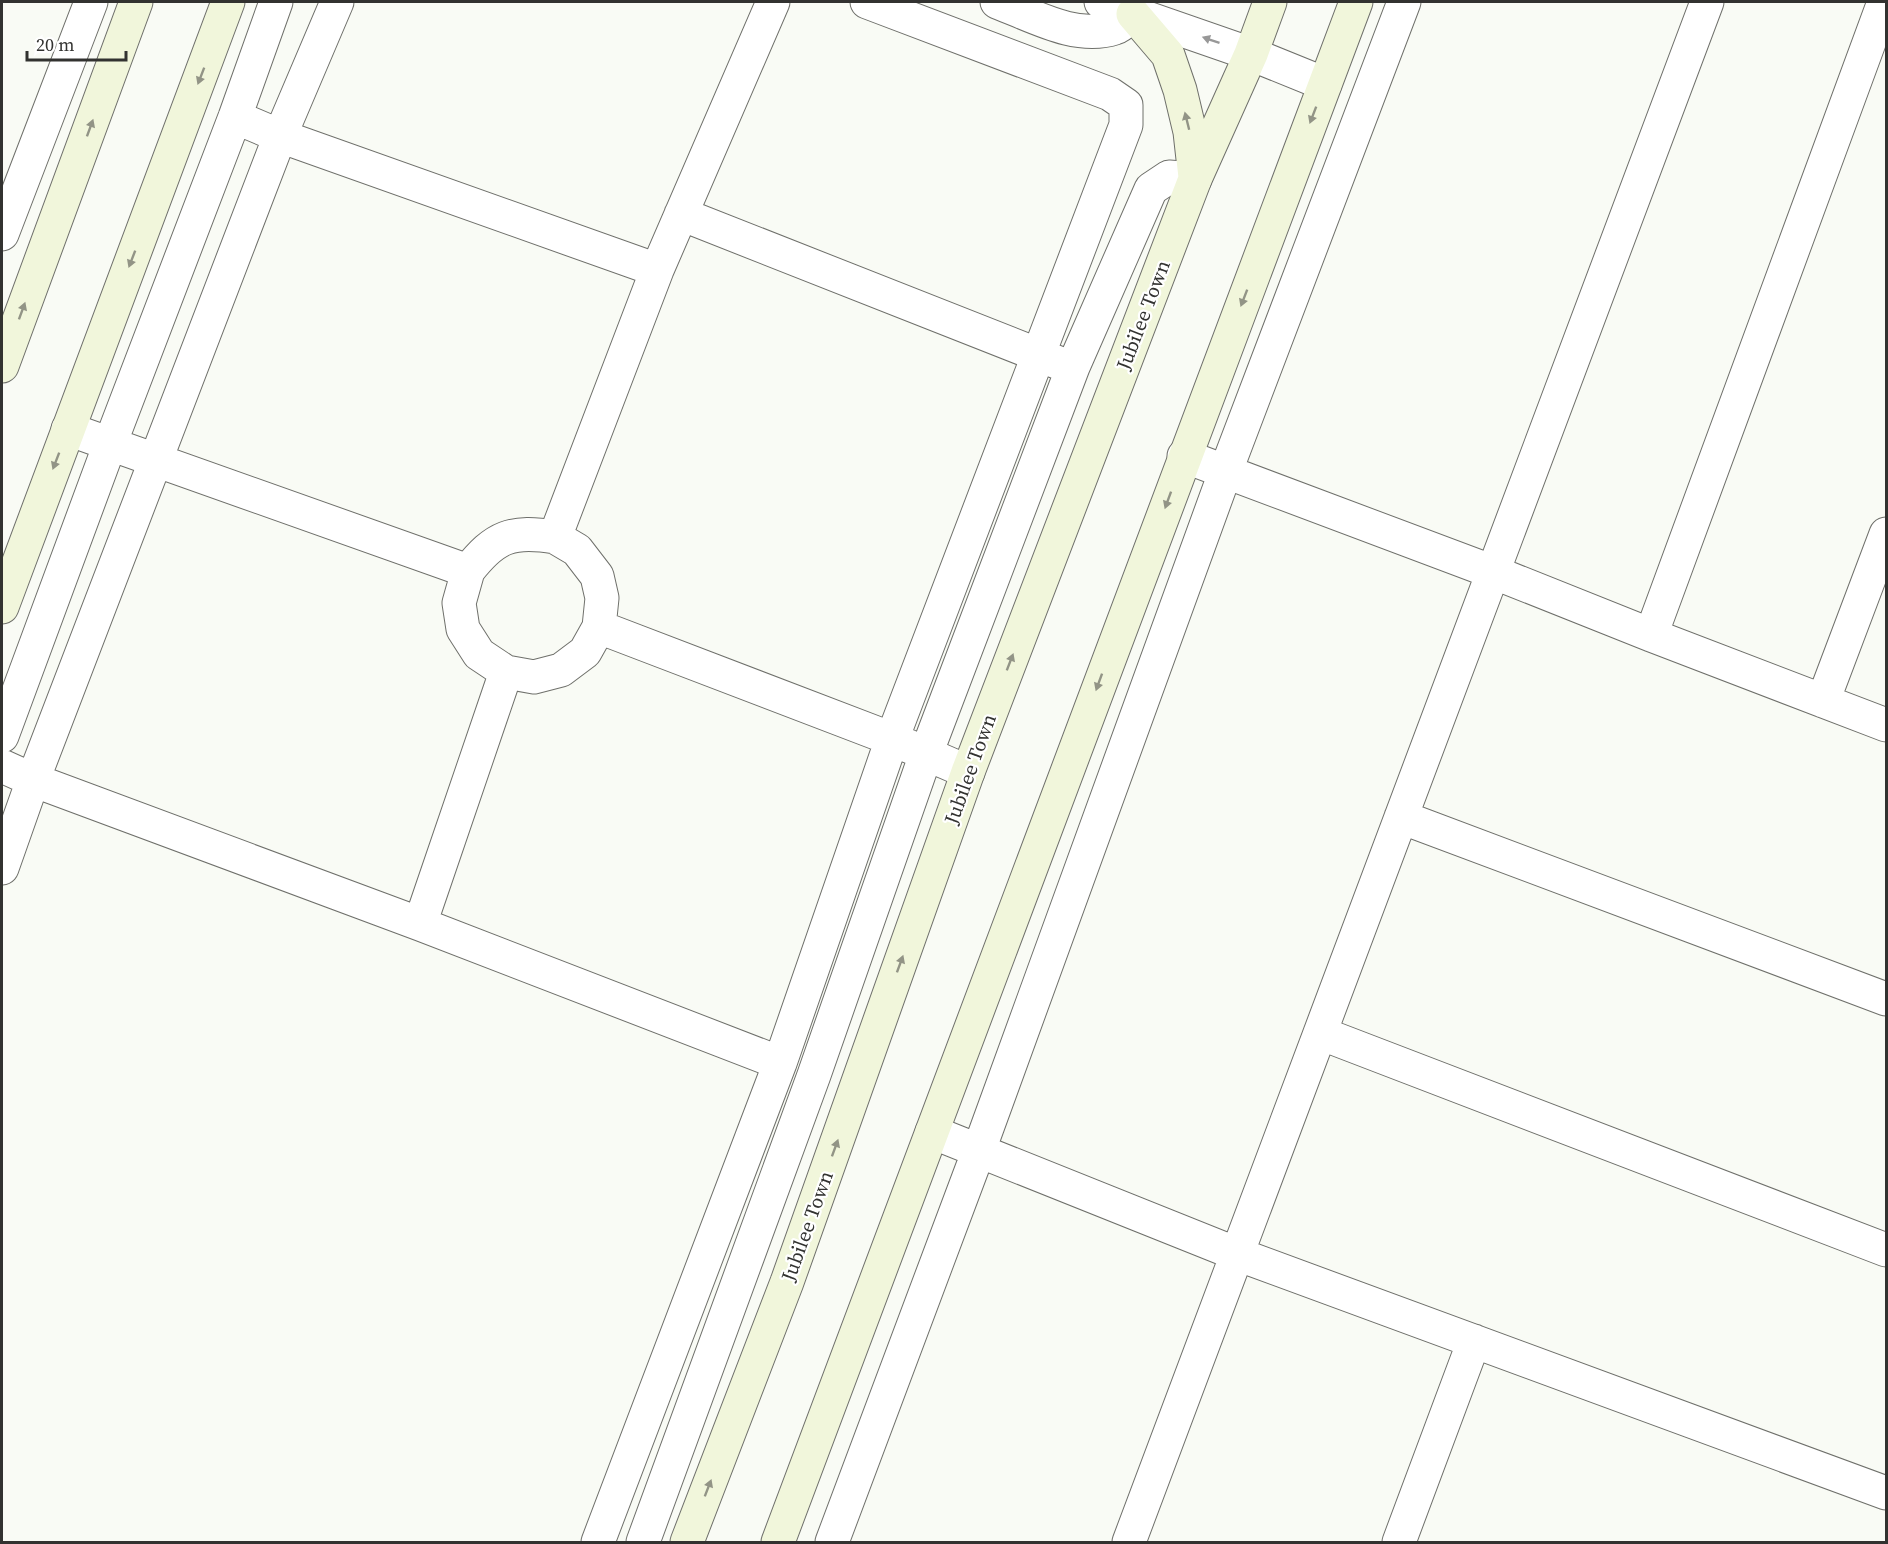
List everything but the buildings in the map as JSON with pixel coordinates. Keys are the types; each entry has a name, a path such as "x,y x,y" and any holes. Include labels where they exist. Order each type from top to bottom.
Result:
{"street":[{"path":"2,234 91,2"},
{"path":"2,366 136,2"},
{"path":"2,607 228,2"},
{"path":"2,736 235,117 276,2"},
{"path":"2,868 33,780 280,136 337,2"},
{"path":"555,537 657,270 773,2"},
{"path":"598,1542 780,1063 892,739 1126,125 1126,105 1110,94 867,2"},
{"path":"997,2 1069,29 1093,31 1117,28 1133,14"},
{"path":"1101,2 1251,54 1325,84"},
{"name":"Jubilee Town","path":"687,1542 787,1282 968,772 1195,179 1251,54 1270,2"},
{"path":"778,1542 1355,2"},
{"path":"832,1542 979,1150 1225,473 1404,2"},
{"path":"1129,1542 1707,2"},
{"path":"1651,636 1884,2"},
{"path":"643,1542 744,1269 926,754 1073,367 1151,189 1169,177 1195,179 1190,132 1180,90 1168,55 1133,14"},
{"path":"235,117 280,136 657,270"},
{"path":"681,214 1038,356 1073,367"},
{"path":"68,429 468,571"},
{"path":"1184,456 1493,572 1651,636 1887,725"},
{"path":"529,533 555,537 578,550 597,576 602,598 599,627 585,652 561,670 534,677 506,672 478,654 463,629 459,603 468,571 483,551 504,538 529,533"},
{"path":"1823,701 1887,534"},
{"path":"599,627 892,739 968,772"},
{"path":"420,924 506,672"},
{"path":"2,766 33,780 420,924 780,1063"},
{"path":"1401,817 1887,999"},
{"path":"1320,1033 1887,1250"},
{"path":"932,1132 1237,1254 1887,1493"},
{"path":"705,1257 787,1282"},
{"path":"1399,1542 1474,1341"}]}
